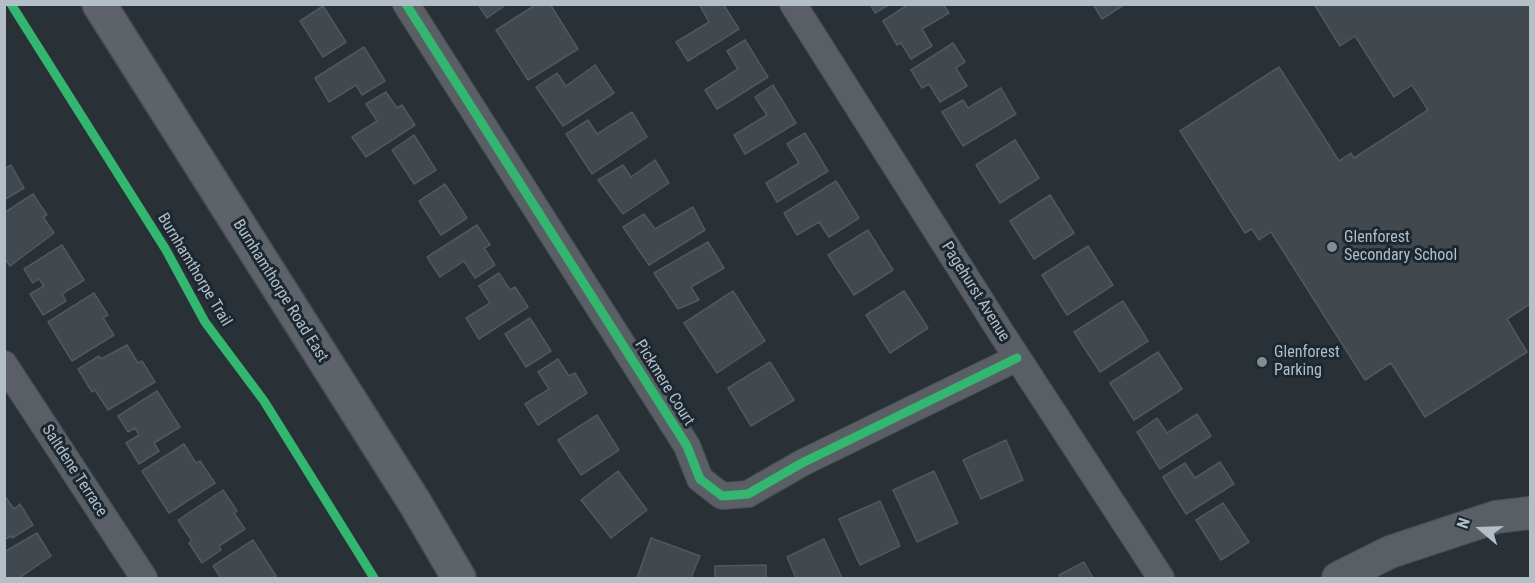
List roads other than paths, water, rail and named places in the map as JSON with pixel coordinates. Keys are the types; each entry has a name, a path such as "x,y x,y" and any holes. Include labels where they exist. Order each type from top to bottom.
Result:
{"main road":[{"name":"Burnhamthorpe Road East","path":"99,4 415,503 459,579"}],"street":[{"name":"Pickmere Court","path":"406,4 687,446 700,479 722,496 748,494 802,463 1017,358"},
{"name":"Pagehurst Avenue","path":"793,4 1017,358 1161,579"},
{"name":"Saltdene Terrace","path":"4,364 144,579"},
{"path":"1338,579 1390,552 1496,517 1530,513"}],"place":[{"name":"Glenforest Secondary School","path":"1332,247"},
{"name":"Glenforest Parking","path":"1262,362"}]}
